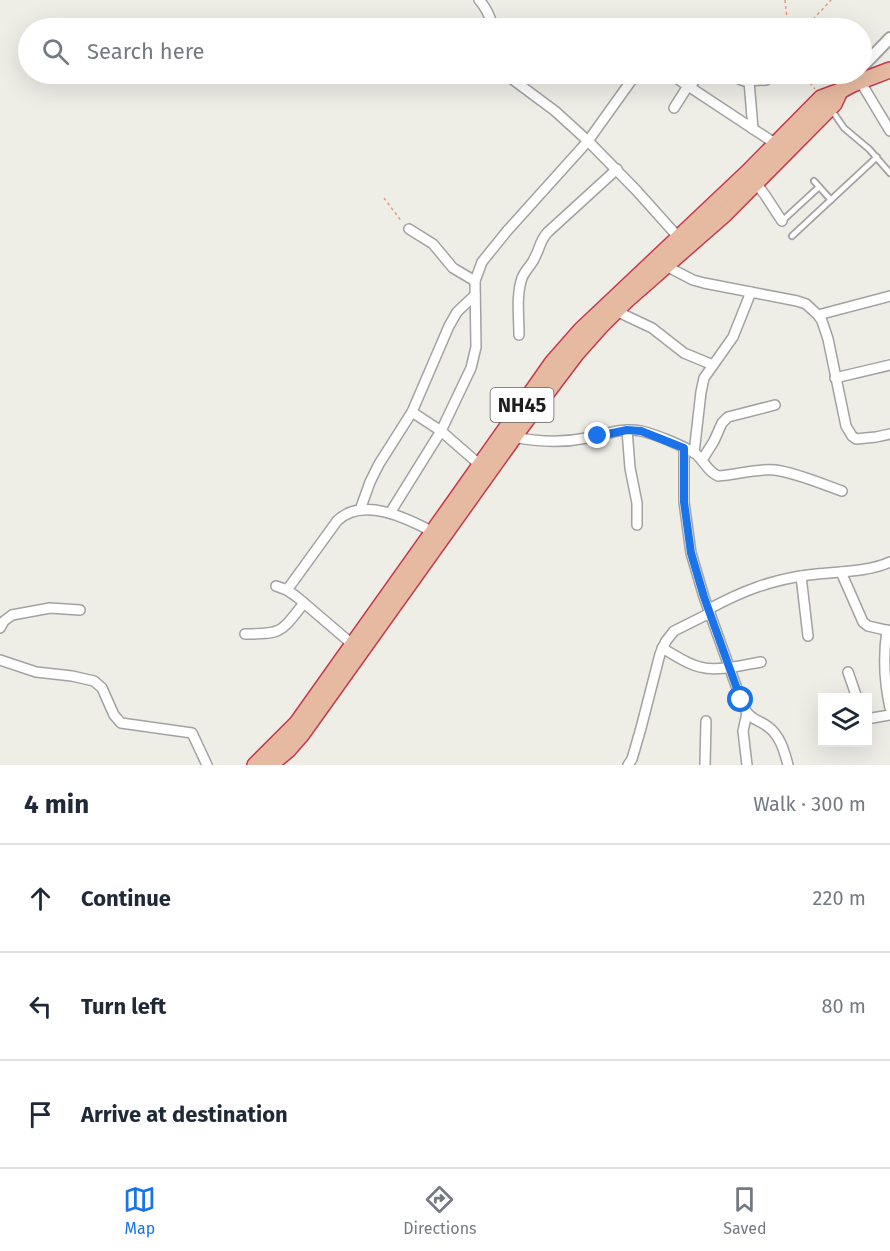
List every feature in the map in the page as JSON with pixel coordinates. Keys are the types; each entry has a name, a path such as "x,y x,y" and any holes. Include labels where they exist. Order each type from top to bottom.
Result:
{"highway":[{"name":"NH45","path":"872,74 890,70"},
{"name":"NH45","path":"255,765 297,723 552,363 573,338 776,144 848,84"},
{"name":"NH45","path":"270,765 302,734 576,354 616,311 725,214 756,183 826,103"}],"street":[{"path":"478,0 490,18"},
{"path":"872,58 890,38"},
{"path":"518,84 555,111 588,141 679,238"},
{"path":"390,513 441,431 464,384 474,357 477,335 475,281 482,262 490,250 588,141 629,84"},
{"path":"686,84 776,144"},
{"path":"749,84 753,129"},
{"path":"857,84 890,131"},
{"path":"674,108 689,86"},
{"path":"519,335 521,280 535,258 540,242 616,169"},
{"path":"756,183 782,221"},
{"path":"409,229 433,244 453,268 475,281"},
{"path":"666,266 704,283 806,304 822,321 828,339 843,417 852,436 862,439 890,434"},
{"path":"694,453 704,378 733,337 751,292"},
{"path":"360,510 379,464 412,412 449,326 458,312 475,295"},
{"path":"818,315 890,296"},
{"path":"616,311 657,331 684,354 713,365"},
{"path":"835,378 890,365"},
{"path":"702,460 722,423 728,417 775,405"},
{"path":"412,412 441,431 480,465"},
{"path":"627,430 637,525"},
{"path":"514,437 542,442 586,439 627,430 641,431 694,453 712,473 718,476 776,470 842,491"},
{"path":"684,448 684,502 694,566 747,713 754,720 769,727 778,738 788,765"},
{"path":"287,590 337,520 348,512 360,510 390,513 433,532"},
{"path":"628,765 632,759 662,648 674,631 747,590 764,584 801,576 874,568 890,562"},
{"path":"841,572 863,622 868,627 889,630 884,662 890,708"},
{"path":"801,576 808,636"},
{"path":"276,586 287,590 352,644"},
{"path":"244,634 278,631 288,623 304,603"},
{"path":"0,628 4,621 12,615 50,609 80,610"},
{"path":"662,648 702,667 729,667 761,662"},
{"path":"0,660 36,672 94,681 102,688 114,715 121,723 192,733 207,765"},
{"path":"848,672 855,693"},
{"path":"747,713 743,731 747,765"},
{"path":"872,718 890,715"},
{"path":"705,765 706,721"}],"lane":[{"path":"826,103 844,128 877,157 890,173"},
{"path":"792,236 877,157"},
{"path":"814,182 831,200"},
{"path":"782,221 819,187"}],"path":[{"path":"785,0 787,18"},
{"path":"815,18 831,0"},
{"path":"810,84 826,103"},
{"path":"384,198 409,229"}],"route":[{"path":"598,436 618,431 641,431 684,448 684,502 691,553 704,597 741,700"}]}
